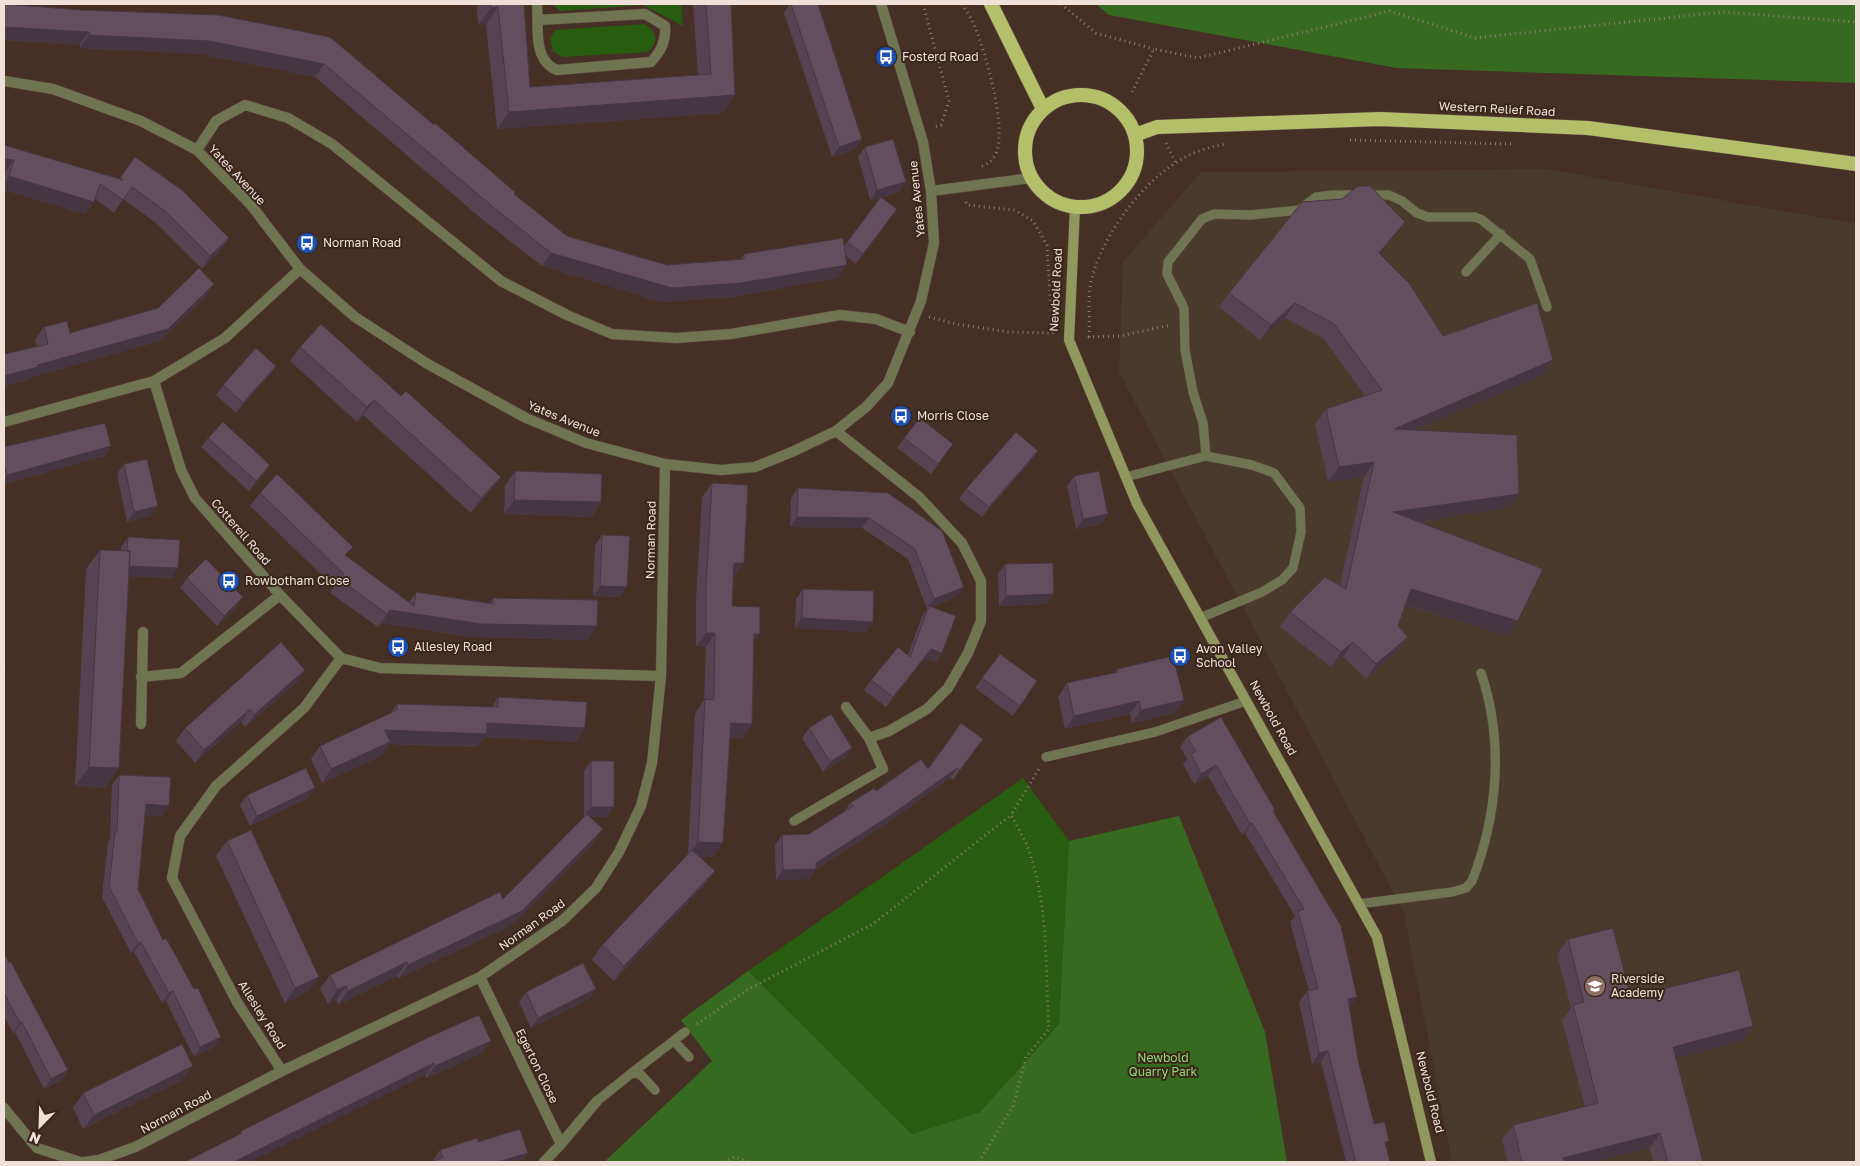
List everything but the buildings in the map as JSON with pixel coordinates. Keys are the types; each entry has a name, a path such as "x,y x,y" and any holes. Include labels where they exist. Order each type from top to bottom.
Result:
{"highway":[{"path":"991,4 1044,109"},
{"path":"1078,95 1096,97 1113,105 1127,118 1135,135 1138,153 1134,171 1125,187 1111,199 1094,206 1075,207 1058,202 1043,192 1032,178 1025,161 1025,142 1032,124 1044,109 1059,99 1078,95"},
{"name":"Western Relief Road","path":"1135,135 1157,127 1390,119 1588,128 1856,164"}],"main road":[{"name":"Newbold Road","path":"1075,207 1069,340 1137,504 1377,937 1431,1162"}],"street":[{"path":"537,4 540,57 548,67 557,70 651,62 662,50 665,36 665,26 645,14 538,20"},
{"name":"Yates Avenue","path":"4,81 62,92 141,121 196,150 251,206 300,269 355,318 426,363 526,418 586,443 665,464 720,470 755,467 836,431 866,406 888,383 910,332 925,290 934,243 931,190 923,142 881,4"},
{"path":"196,150 216,121 246,105 288,118 332,144 501,281 612,334 676,338 731,334 840,314 876,319 910,332"},
{"path":"931,190 1032,178"},
{"path":"4,422 154,380 225,338 300,269"},
{"name":"Cotterell Road","path":"154,380 181,470 195,498 280,595 341,658"},
{"path":"836,431 919,497 962,543 981,581 982,621 968,653 948,688 927,709 889,731 869,738"},
{"name":"Norman Road","path":"84,1162 99,1160 135,1147 282,1071 480,977 562,921 596,888 619,852 641,806 652,763 661,676 665,464"},
{"path":"141,677 181,673 280,595"},
{"path":"141,724 143,632"},
{"path":"341,658 380,668 661,676"},
{"name":"Allesley Road","path":"282,1071 237,1002 172,878 180,836 216,786 304,708 341,658"},
{"path":"846,707 869,738 883,769"},
{"name":"Egerton Close","path":"480,977 561,1144"},
{"path":"544,1162 597,1102"},
{"path":"4,1108 37,1148 80,1162"}],"lane":[{"path":"1206,456 1203,423 1193,392 1185,350 1186,323 1184,308 1167,274 1168,262 1202,219 1214,214 1252,215 1299,210 1316,197 1389,195 1402,201 1417,213 1428,217 1475,218 1482,220 1530,259 1547,307"},
{"path":"1466,272 1501,234"},
{"path":"1126,477 1206,456 1252,465 1274,473 1300,508 1301,532 1293,568 1282,580 1262,592 1200,618"},
{"path":"1358,904 1452,892 1466,888 1472,881 1492,811 1495,790 1495,748 1490,712 1481,673"},
{"path":"1046,757 1155,732 1246,701"},
{"path":"794,821 883,769"},
{"path":"597,1102 685,1032"},
{"path":"674,1041 690,1057"},
{"path":"633,1072 641,1075 655,1090"}],"path":[{"path":"922,4 949,102 941,125"},
{"path":"962,4 975,26 993,83 997,108 998,137 995,156 987,165 975,169"},
{"path":"1061,4 1096,33 1154,49 1198,58 1390,11 1475,38 1722,12 1856,22"},
{"path":"1132,92 1154,49"},
{"path":"1346,140 1512,144"},
{"path":"1186,323 1120,336 1089,337 1090,287 1101,251 1128,208 1150,184 1175,162 1197,151 1233,143"},
{"path":"916,314 956,324 1008,332 1053,332 1047,245 1033,222 1014,210 967,205"},
{"path":"685,1032 747,990 873,924 1011,815 1046,757"},
{"path":"979,1162 1013,1106 1026,1057 1050,1029 1046,985 1046,928 1031,856 1011,815"},
{"path":"724,1162 736,1157 748,1162"}],"shaded area":[{"path":"1546,169 1856,224 1856,1162 1452,1162 1404,913 1119,372 1123,262 1201,172"}],"green space":[{"path":"552,4 681,4 683,26 643,5 560,11"},
{"path":"1096,4 1856,4 1856,83 1397,68 1109,15"},
{"path":"645,24 652,31 655,38 654,45 647,52 562,57 553,51 550,39 555,30"},
{"path":"1023,778 1069,841 1059,1024 980,1112 912,1134 748,971"},
{"name":"Newbold Quarry Park","path":"1179,816 1265,1032 1287,1162 604,1162 712,1061 681,1020 748,971 912,1134 980,1112 1059,1024 1069,841"}],"place":[{"name":"Fosterd Road","path":"886,57"},
{"name":"Norman Road","path":"307,243"},
{"name":"Morris Close","path":"901,416"},
{"name":"Rowbotham Close","path":"229,581"},
{"name":"Allesley Road","path":"398,647"},
{"name":"Avon Valley School","path":"1180,656"},
{"name":"Riverside Academy","path":"1595,986"}]}
